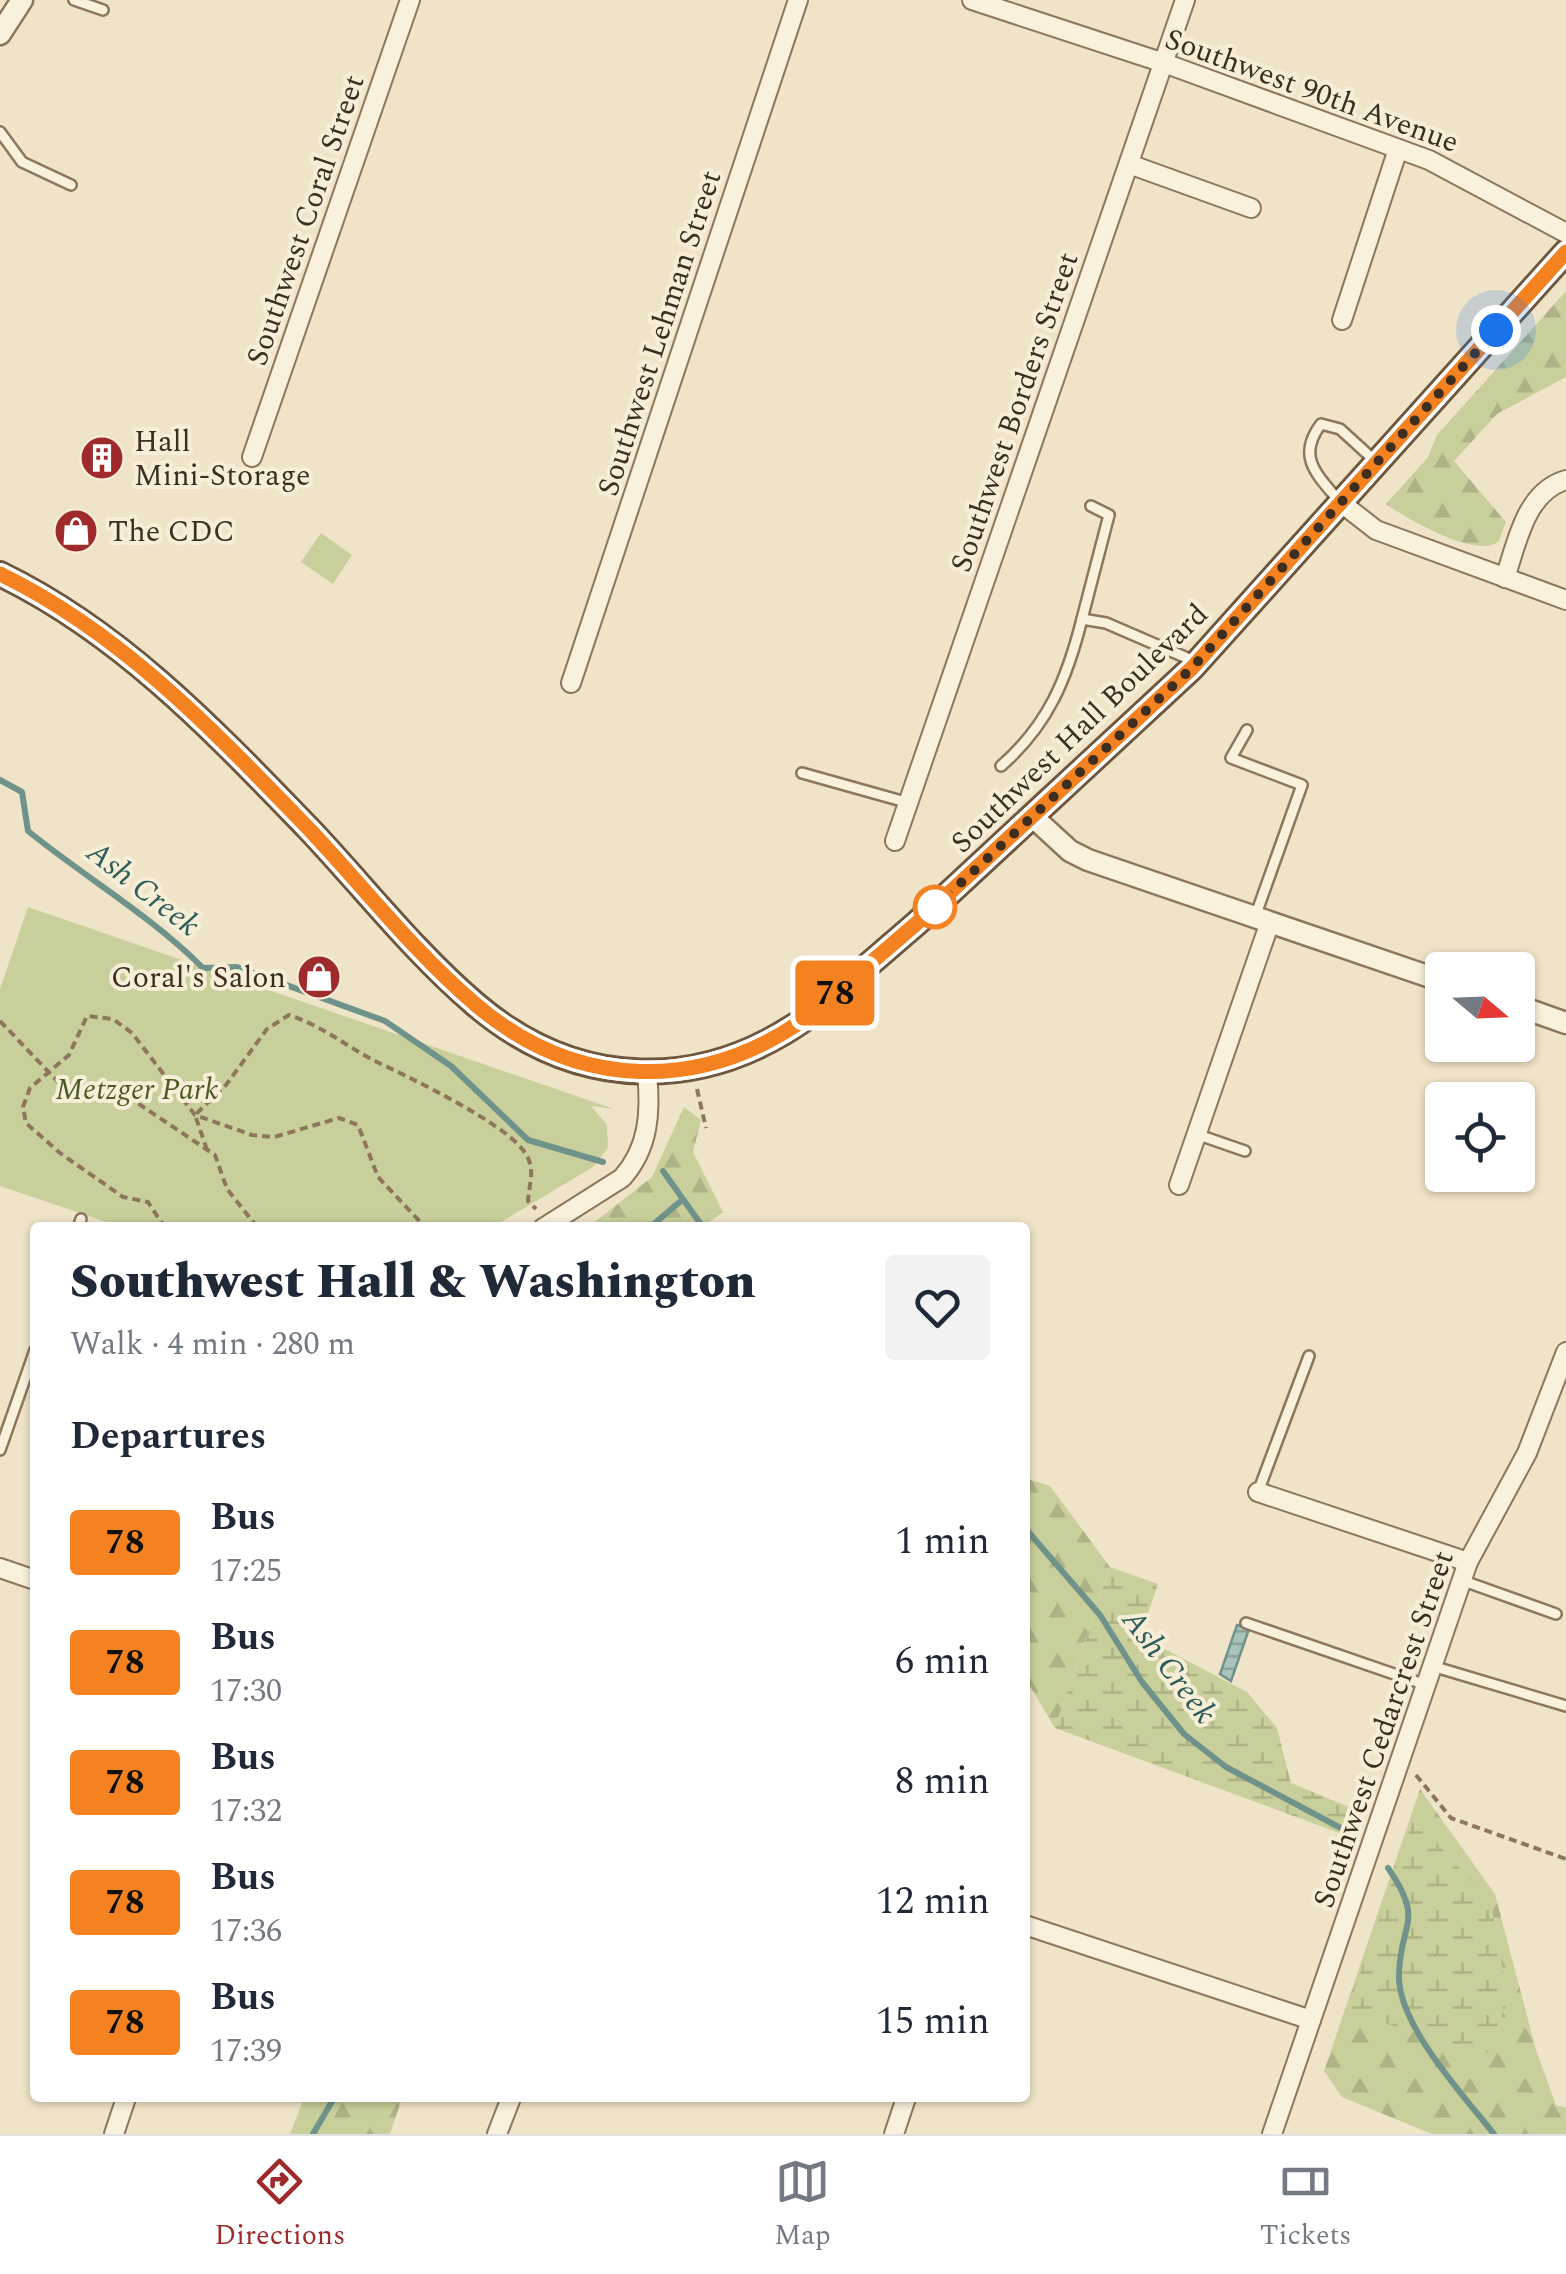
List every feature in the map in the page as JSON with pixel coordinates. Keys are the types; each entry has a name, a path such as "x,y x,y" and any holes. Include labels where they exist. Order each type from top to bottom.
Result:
{"main road":[{"name":"Southwest Hall Boulevard","path":"0,574 79,618 147,670 235,753 477,1006 556,1053 613,1070 692,1070 765,1044 809,1016 1033,816 1197,662 1566,252"}],"street":[{"path":"0,34 22,0"},
{"name":"Southwest Coral Street","path":"252,458 410,0"},
{"name":"Southwest Lehman Street","path":"571,683 798,0"},
{"name":"Southwest 90th Avenue","path":"972,0 1164,63 1446,167 1566,233"},
{"name":"Southwest Borders Street","path":"895,841 1185,0"},
{"path":"1342,320 1398,149"},
{"path":"1129,164 1251,208"},
{"path":"1504,578 1523,522 1541,495 1566,480"},
{"path":"1340,502 1376,530 1566,600"},
{"path":"1033,816 1070,850 1088,860 1425,974"},
{"path":"1178,1186 1263,919"},
{"path":"1535,1012 1566,1023"},
{"path":"552,1222 622,1178 632,1166 650,1112 647,1073"},
{"name":"Southwest Cedarcrest Street","path":"1272,2134 1468,1562 1527,1453 1566,1352"},
{"path":"1258,1492 1468,1562"},
{"path":"0,1568 30,1578"},
{"path":"1030,1926 1311,2020"},
{"path":"114,2134 125,2102"},
{"path":"497,2134 510,2102"},
{"path":"894,2134 905,2102"}],"lane":[{"path":"74,0 102,10"},
{"path":"0,132 22,162 71,185"},
{"path":"1340,502 1308,460 1306,449 1320,424 1340,429 1376,462"},
{"path":"1001,766 1040,728 1070,666 1109,516 1091,506"},
{"path":"1082,620 1106,623 1197,662"},
{"path":"1246,730 1231,758 1302,784 1263,919"},
{"path":"802,774 908,803"},
{"path":"1196,1134 1244,1151"},
{"path":"1258,1492 1309,1356"},
{"path":"0,1450 30,1364"},
{"path":"1462,1580 1556,1614"},
{"path":"1246,1623 1426,1686"},
{"path":"1432,1666 1566,1706"}],"path":[{"path":"194,1115 226,1085 267,1029 289,1015 323,1026 356,1050 474,1114 522,1148 532,1168 528,1202 536,1209"},
{"path":"161,1222 148,1202 123,1196 60,1154 26,1124 23,1107 30,1088 69,1055 87,1016 113,1018 150,1052 194,1115 207,1150"},
{"path":"0,1021 60,1084 94,1086 133,1100 214,1155 228,1189 253,1222"},
{"path":"692,1070 706,1128"},
{"path":"194,1115 252,1135 274,1138 339,1118 358,1125 378,1178 420,1222"},
{"path":"1397,1769 1417,1776 1451,1818 1566,1860"}],"green space":[{"path":"1566,291 1566,377 1497,414 1454,461 1506,522 1499,541 1489,545 1460,542 1386,504 1428,457 1437,435"},
{"path":"321,533 352,555 333,584 301,562"},
{"name":"Metzger Park","path":"28,907 614,1109 591,1106 607,1125 608,1148 593,1167 501,1222 106,1222 0,1186 0,989"},
{"path":"684,1107 701,1120 693,1152 723,1212 709,1222 595,1222 652,1177"},
{"path":"1030,1480 1050,1486 1110,1567 1055,1728 1030,1686"},
{"path":"1110,1567 1158,1584 1140,1636 1247,1692 1277,1728 1291,1783 1361,1812 1353,1838 1055,1728"},
{"path":"1420,1789 1495,1894 1536,2050 1556,2105 1566,2108 1566,2134 1432,2134 1342,2097 1324,2071"},
{"path":"1414,1818 1491,1902 1508,2000 1486,2055 1347,2011"},
{"path":"302,2102 401,2102 390,2134 290,2134"}],"water":[{"path":"1237,1625 1249,1629 1231,1681 1220,1674"}],"waterway":[{"name":"Ash Creek","path":"0,780 22,792 28,831 140,914 203,968 237,967 385,1021 451,1066 528,1140 603,1162"},
{"name":"Ash Creek","path":"663,1171 699,1222"},
{"path":"656,1222 682,1200"},
{"name":"Ash Creek","path":"1030,1534 1100,1615 1142,1682 1184,1734 1226,1767 1352,1834"},
{"name":"Ash Creek","path":"1388,1868 1406,1900 1408,1912 1399,1977 1410,2017 1435,2060 1494,2134"},
{"path":"313,2134 332,2102"}],"bus line":[{"name":"78","path":"0,574 89,625 147,670 235,753 477,1006 539,1045 573,1059 613,1070 692,1070 765,1044 809,1016 1110,748 1192,668 1566,252"}],"place":[{"name":"Hall Mini-Storage","path":"102,458"},
{"name":"The CDC","path":"76,531"},
{"name":"Coral's Salon","path":"319,977"}],"route":[{"path":"935,907 1192,668 1496,330"}]}
